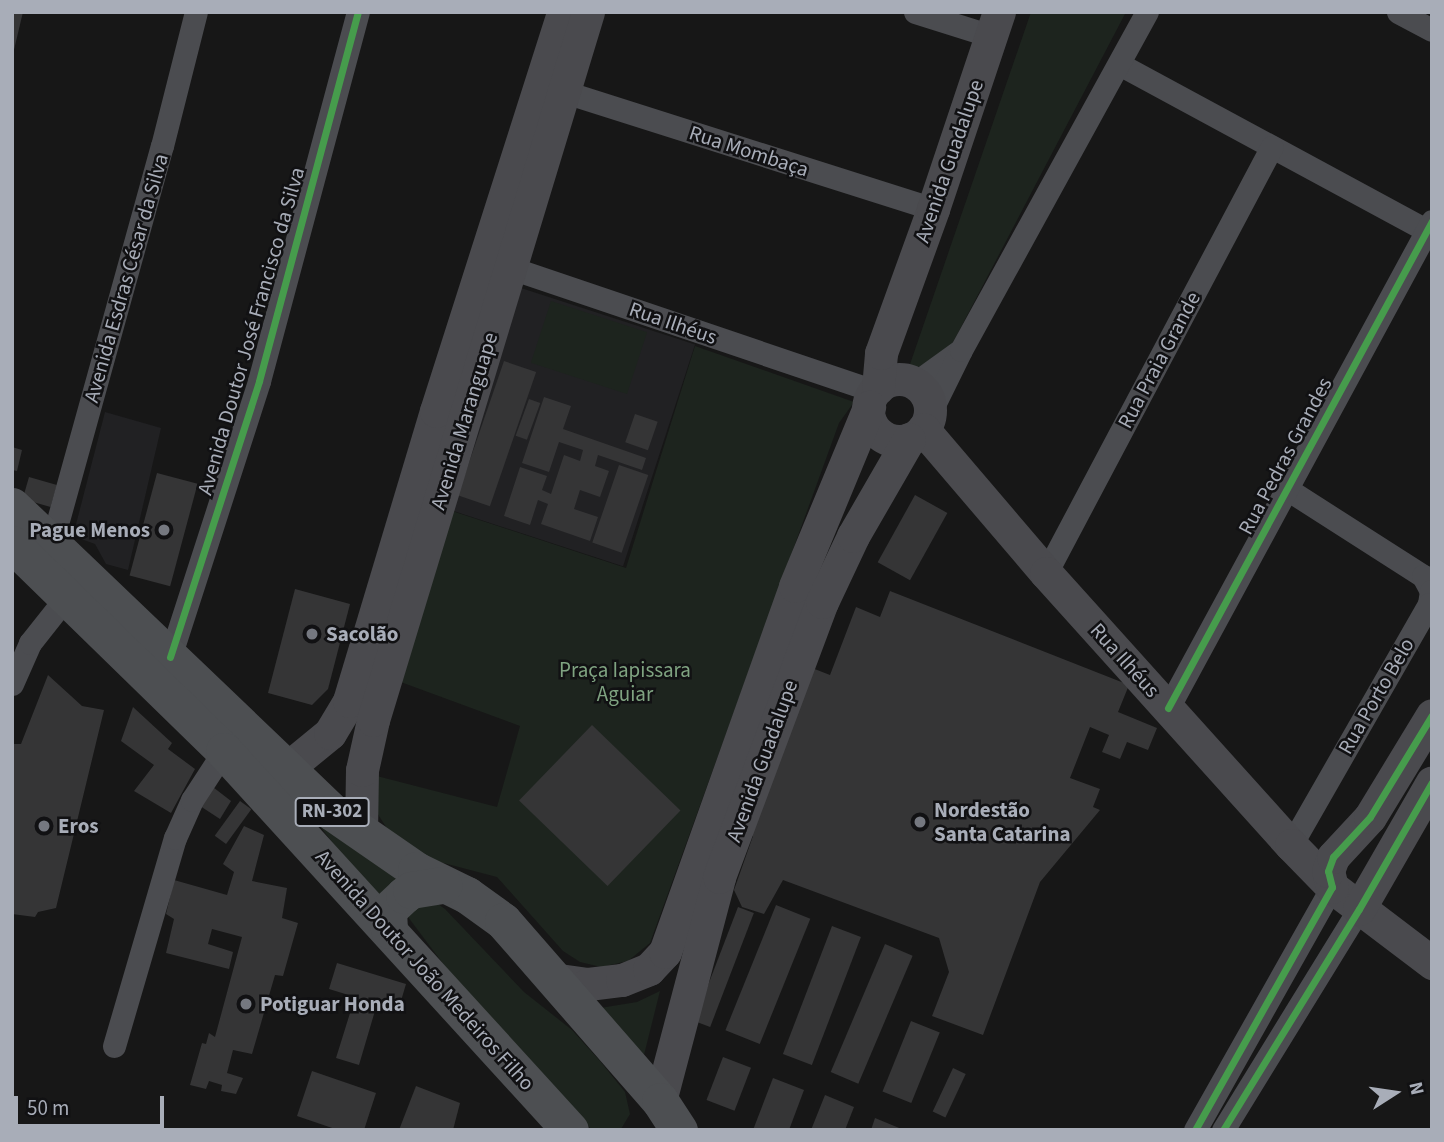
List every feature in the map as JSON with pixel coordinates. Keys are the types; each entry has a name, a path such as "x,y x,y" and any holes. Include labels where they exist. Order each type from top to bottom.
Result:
{"main road":[{"name":"Avenida Maranguape","path":"361,833 362,770 370,682 436,411 563,12"},
{"name":"Avenida Maranguape","path":"285,770 319,744 370,682 511,268 588,12"},
{"name":"Avenida Guadalupe","path":"552,979 588,984 607,983 642,972 657,962 672,934 795,586 889,390 898,310 995,24"},
{"path":"511,268 503,262 501,251 519,191 517,163"},
{"path":"889,390 877,431 892,440 921,427"},
{"name":"Rua Ilhéus","path":"889,390 927,396 921,427 1046,572 1290,845 1332,887 1432,963"},
{"name":"Avenida Guadalupe","path":"660,1120 719,877 836,568 921,427"},
{"name":"Avenida Doutor João Medeiros Filho","path":"12,506 285,770 361,833 416,870 467,895 503,921 552,979 660,1120"},
{"name":"Avenida Doutor João Medeiros Filho","path":"12,544 68,595 224,751 389,930 561,1125"},
{"path":"1332,887 1328,871 1333,857 1370,817 1428,730"},
{"path":"1359,909 1432,782"},
{"path":"719,877 710,872 706,863 727,804 725,784"},
{"path":"389,930 388,910 404,895 411,890 444,885"}],"street":[{"name":"Avenida Esdras César da Silva","path":"52,542 162,146 196,12"},
{"name":"Avenida Doutor José Francisco da Silva","path":"170,657 259,381 358,12"},
{"path":"915,12 995,24"},
{"path":"921,427 1147,12"},
{"path":"1398,12 1432,30"},
{"path":"1119,64 1430,228"},
{"name":"Rua Mombaça","path":"565,92 933,209"},
{"name":"Rua Praia Grande","path":"1046,572 1272,147"},
{"name":"Rua Pedras Grandes","path":"1168,708 1430,228"},
{"name":"Rua Ilhéus","path":"511,268 889,390"},
{"path":"889,390 961,350"},
{"name":"Rua Porto Belo","path":"1287,489 1423,576 1431,591 1429,604 1290,845"},
{"path":"12,684 30,643 68,595"},
{"path":"114,1046 175,838 192,800 224,751"},
{"path":"1195,1130 1332,887"},
{"path":"1223,1130 1359,909"}],"shaded area":[{"path":"521,288 695,345 623,566 449,510"},
{"path":"105,412 161,428 128,570 106,564 95,544 73,536"}],"green space":[{"path":"1031,12 1126,12 948,352 907,373"},
{"path":"551,301 647,332 627,394 531,363"},
{"name":"Praça Iapissara Aguiar","path":"695,346 854,402 839,423 650,943 628,961 601,967 580,962 563,951 497,877 432,860 390,833 370,802 369,774 497,807 520,726 398,681 449,510 626,568"},
{"path":"309,812 407,877 379,903"},
{"path":"427,896 445,909 524,992 572,1030 600,1061 625,1092 630,1114 621,1129 592,1130 465,993 408,917 409,909"},
{"path":"660,991 642,1063 594,1009 637,1002"}],"building":[{"path":"12,12 23,12 13,54 12,54"},
{"path":"504,361 536,372 490,506 458,495"},
{"path":"544,397 571,406 563,429 646,458 642,470 598,455 595,466 609,471 600,497 580,490 574,509 598,517 590,541 541,524 548,504 538,500 530,525 504,516 520,467 547,476 542,490 551,494 564,455 580,461 583,450 559,442 549,472 522,463"},
{"path":"529,399 540,403 527,440 516,436"},
{"path":"635,414 658,422 648,450 625,442"},
{"path":"12,447 22,450 17,471 12,470"},
{"path":"619,465 648,475 622,553 592,543"},
{"name":"Pague Menos","path":"157,473 198,484 170,586 130,575"},
{"path":"29,477 57,485 51,507 23,499"},
{"path":"915,495 947,513 910,580 878,562"},
{"name":"Sacolão","path":"295,589 350,604 328,689 312,705 268,693"},
{"name":"Nordestão Santa Catarina","path":"890,591 1129,685 1118,712 1157,728 1148,750 1127,742 1120,759 1102,752 1109,735 1090,727 1070,778 1100,789 1093,807 1100,810 1040,882 983,1035 932,1016 949,972 939,938 783,880 764,914 742,907 734,890 753,836 745,833 812,668 830,675 856,607 880,617"},
{"name":"Eros","path":"48,675 82,706 104,710 56,908 38,912 35,917 12,914 12,744 21,744"},
{"path":"133,707 172,743 168,749 195,769 171,813 134,791 154,765 121,741"},
{"path":"592,725 680,810 608,886 519,801"},
{"path":"209,784 231,801 220,819 197,804"},
{"path":"240,801 251,809 226,844 215,836"},
{"name":"Potiguar Honda","path":"244,826 264,835 252,881 287,888 282,918 298,923 283,976 275,975 252,1054 233,1050 227,1073 243,1078 236,1094 221,1091 222,1085 209,1081 206,1089 190,1085 202,1043 206,1044 209,1033 215,1037 242,937 212,929 208,944 233,952 229,969 166,953 174,919 166,914 174,880 227,895 234,872 223,864"},
{"path":"776,905 810,919 760,1044 725,1030"},
{"path":"738,907 754,913 710,1027 694,1021"},
{"path":"832,926 861,937 812,1065 783,1054"},
{"path":"885,944 913,956 858,1084 831,1072"},
{"path":"337,963 406,984 398,1011 377,1004 359,1065 336,1058 355,997 329,989"},
{"path":"911,1021 940,1033 911,1103 883,1091"},
{"path":"723,1057 751,1068 735,1111 707,1100"},
{"path":"953,1068 966,1074 945,1117 933,1112"},
{"path":"312,1071 376,1093 364,1130 338,1130 297,1116"},
{"path":"773,1078 804,1090 789,1130 753,1130"},
{"path":"416,1086 460,1103 453,1130 399,1130"},
{"path":"825,1095 854,1107 845,1130 811,1130"},
{"path":"875,1118 904,1130 871,1130"}],"cycle path":[{"path":"170,657 259,381 358,12"},
{"path":"1168,708 1432,221"},
{"path":"1195,1130 1332,887 1328,871 1333,857 1370,817 1432,715"},
{"path":"1223,1130 1359,909 1432,782"}],"place":[{"name":"Pague Menos","path":"164,530"},
{"name":"Sacolão","path":"312,634"},
{"name":"Nordestão Santa Catarina","path":"920,822"},
{"name":"Eros","path":"44,826"},
{"name":"Potiguar Honda","path":"246,1004"}]}
